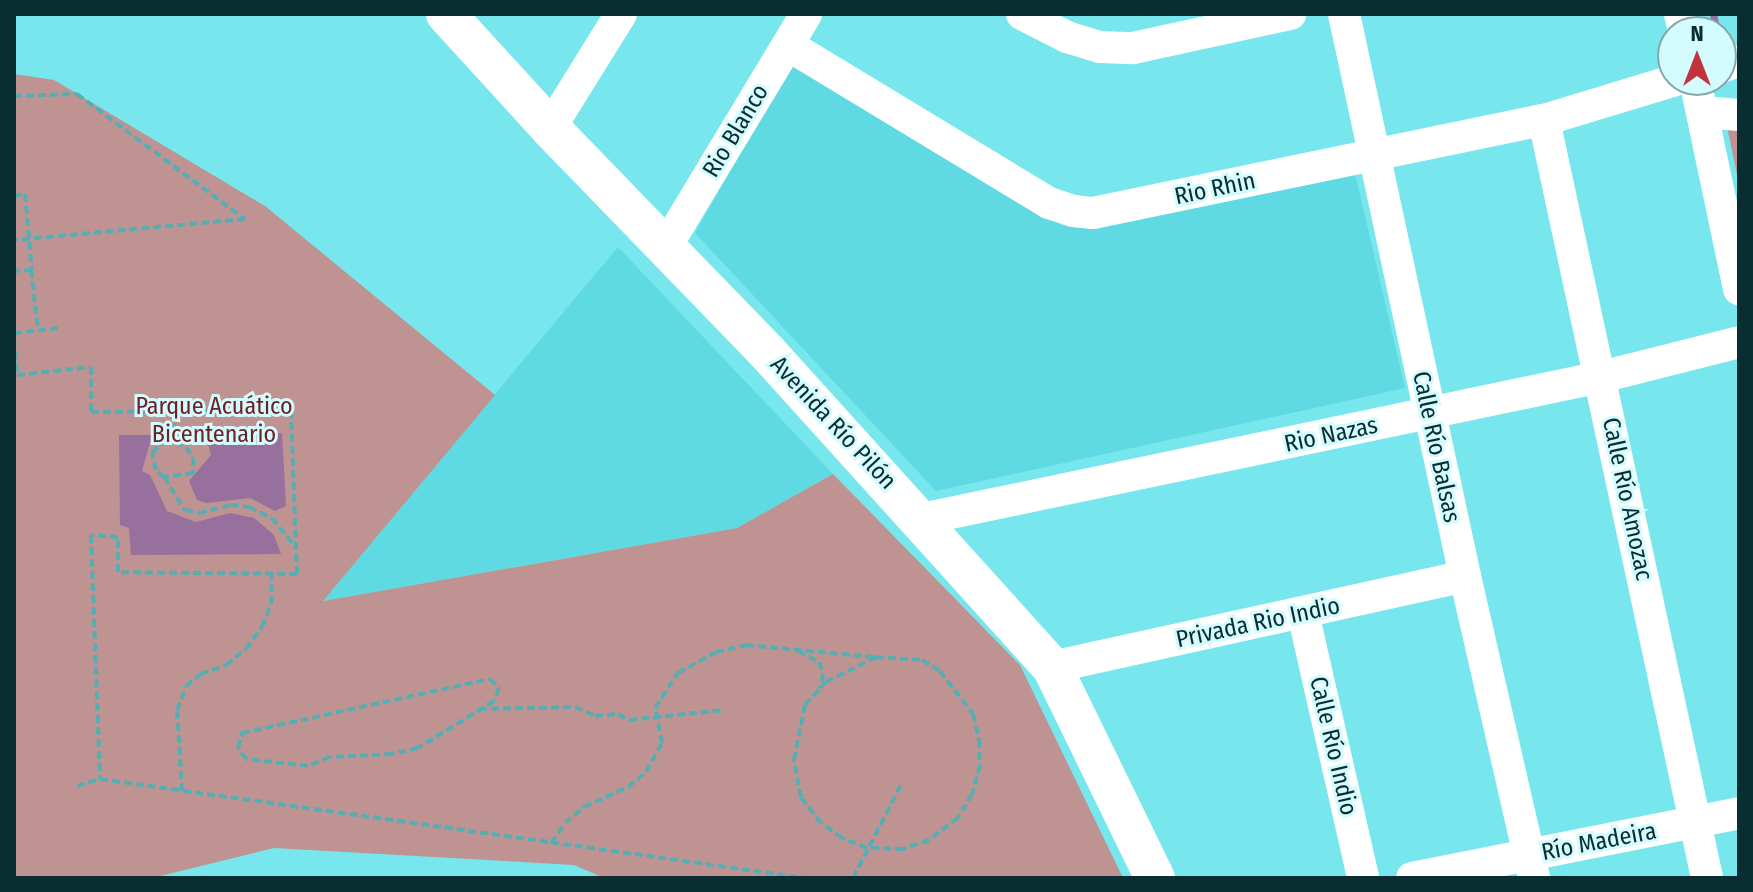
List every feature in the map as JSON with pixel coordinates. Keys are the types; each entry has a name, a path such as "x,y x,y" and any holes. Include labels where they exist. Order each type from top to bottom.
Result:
{"main road":[{"name":"Avenida Río Pilón","path":"446,14 550,128 768,353 922,519 1052,667 1155,878"}],"street":[{"path":"550,128 621,14"},
{"name":"Rio Blanco","path":"665,248 806,14"},
{"path":"1022,14 1067,37 1100,47 1133,48 1290,14"},
{"name":"Calle Río Balsas","path":"1344,14 1429,413 1532,867"},
{"name":"Rio Rhin","path":"788,45 1049,203 1073,211 1116,211 1544,120 1657,86"},
{"path":"1700,96 1739,289"},
{"path":"1704,112 1739,115"},
{"name":"Calle Río Amozac","path":"1544,120 1707,878"},
{"name":"Rio Nazas","path":"922,519 1601,377 1739,342"},
{"name":"Privada Rio Indio","path":"1052,667 1465,576"},
{"name":"Calle Río Indio","path":"1303,613 1363,878"},
{"name":"Río Madeira","path":"1412,878 1532,867 1739,813"}],"path":[{"path":"14,96 77,94 245,219 14,240"},
{"path":"14,196 25,194 38,330"},
{"path":"14,271 31,270"},
{"path":"14,333 60,328"},
{"path":"14,340 17,375 91,367 91,412 291,410 297,574 118,572 118,537 91,535 100,779"},
{"path":"173,411 175,442"},
{"path":"164,477 193,473 193,458 186,447 175,442 160,444 152,453 156,470 185,510 199,513 231,505 249,507 272,518 296,548"},
{"path":"182,791 177,739 177,710 181,698 186,686 201,674 226,665 246,649 262,627 271,604 272,574"},
{"path":"551,843 565,823 584,807 628,787 646,772 662,743 655,708 678,673 716,652 746,645 922,660 940,671 973,714 980,765 972,794 958,818 929,840 903,849 867,848 842,838 821,823 801,797 794,760 805,705 847,669 876,657"},
{"path":"796,650 819,662 823,674 820,690"},
{"path":"477,709 494,701 499,688 490,679 242,733 238,748 246,759 308,766 330,757 392,754 418,748 444,735 477,709 575,707 595,716 618,714 629,720 723,710"},
{"path":"77,786 100,779 804,878"},
{"path":"853,878 901,785"}],"shaded area":[{"path":"793,60 1063,226 1355,173 1405,388 936,491 695,233"},
{"path":"618,247 833,474 737,528 322,601"},
{"path":"257,427 263,430 261,438 267,440 271,433 282,433 286,506 275,511 250,498 206,503 197,500 189,481 211,455 207,440 210,433 226,431 228,437 239,429"},
{"path":"119,435 152,435 142,471 150,475 167,511 196,522 230,513 254,518 274,535 281,554 131,555 129,528 120,525"}],"green space":[{"name":"Parque Acuático Bicentenario","path":"14,74 54,80 265,206 495,395 323,601 737,528 833,474 1020,665 1123,878 604,878 574,865 274,848 152,878 14,878"},
{"path":"1726,122 1739,127 1739,184"}]}
